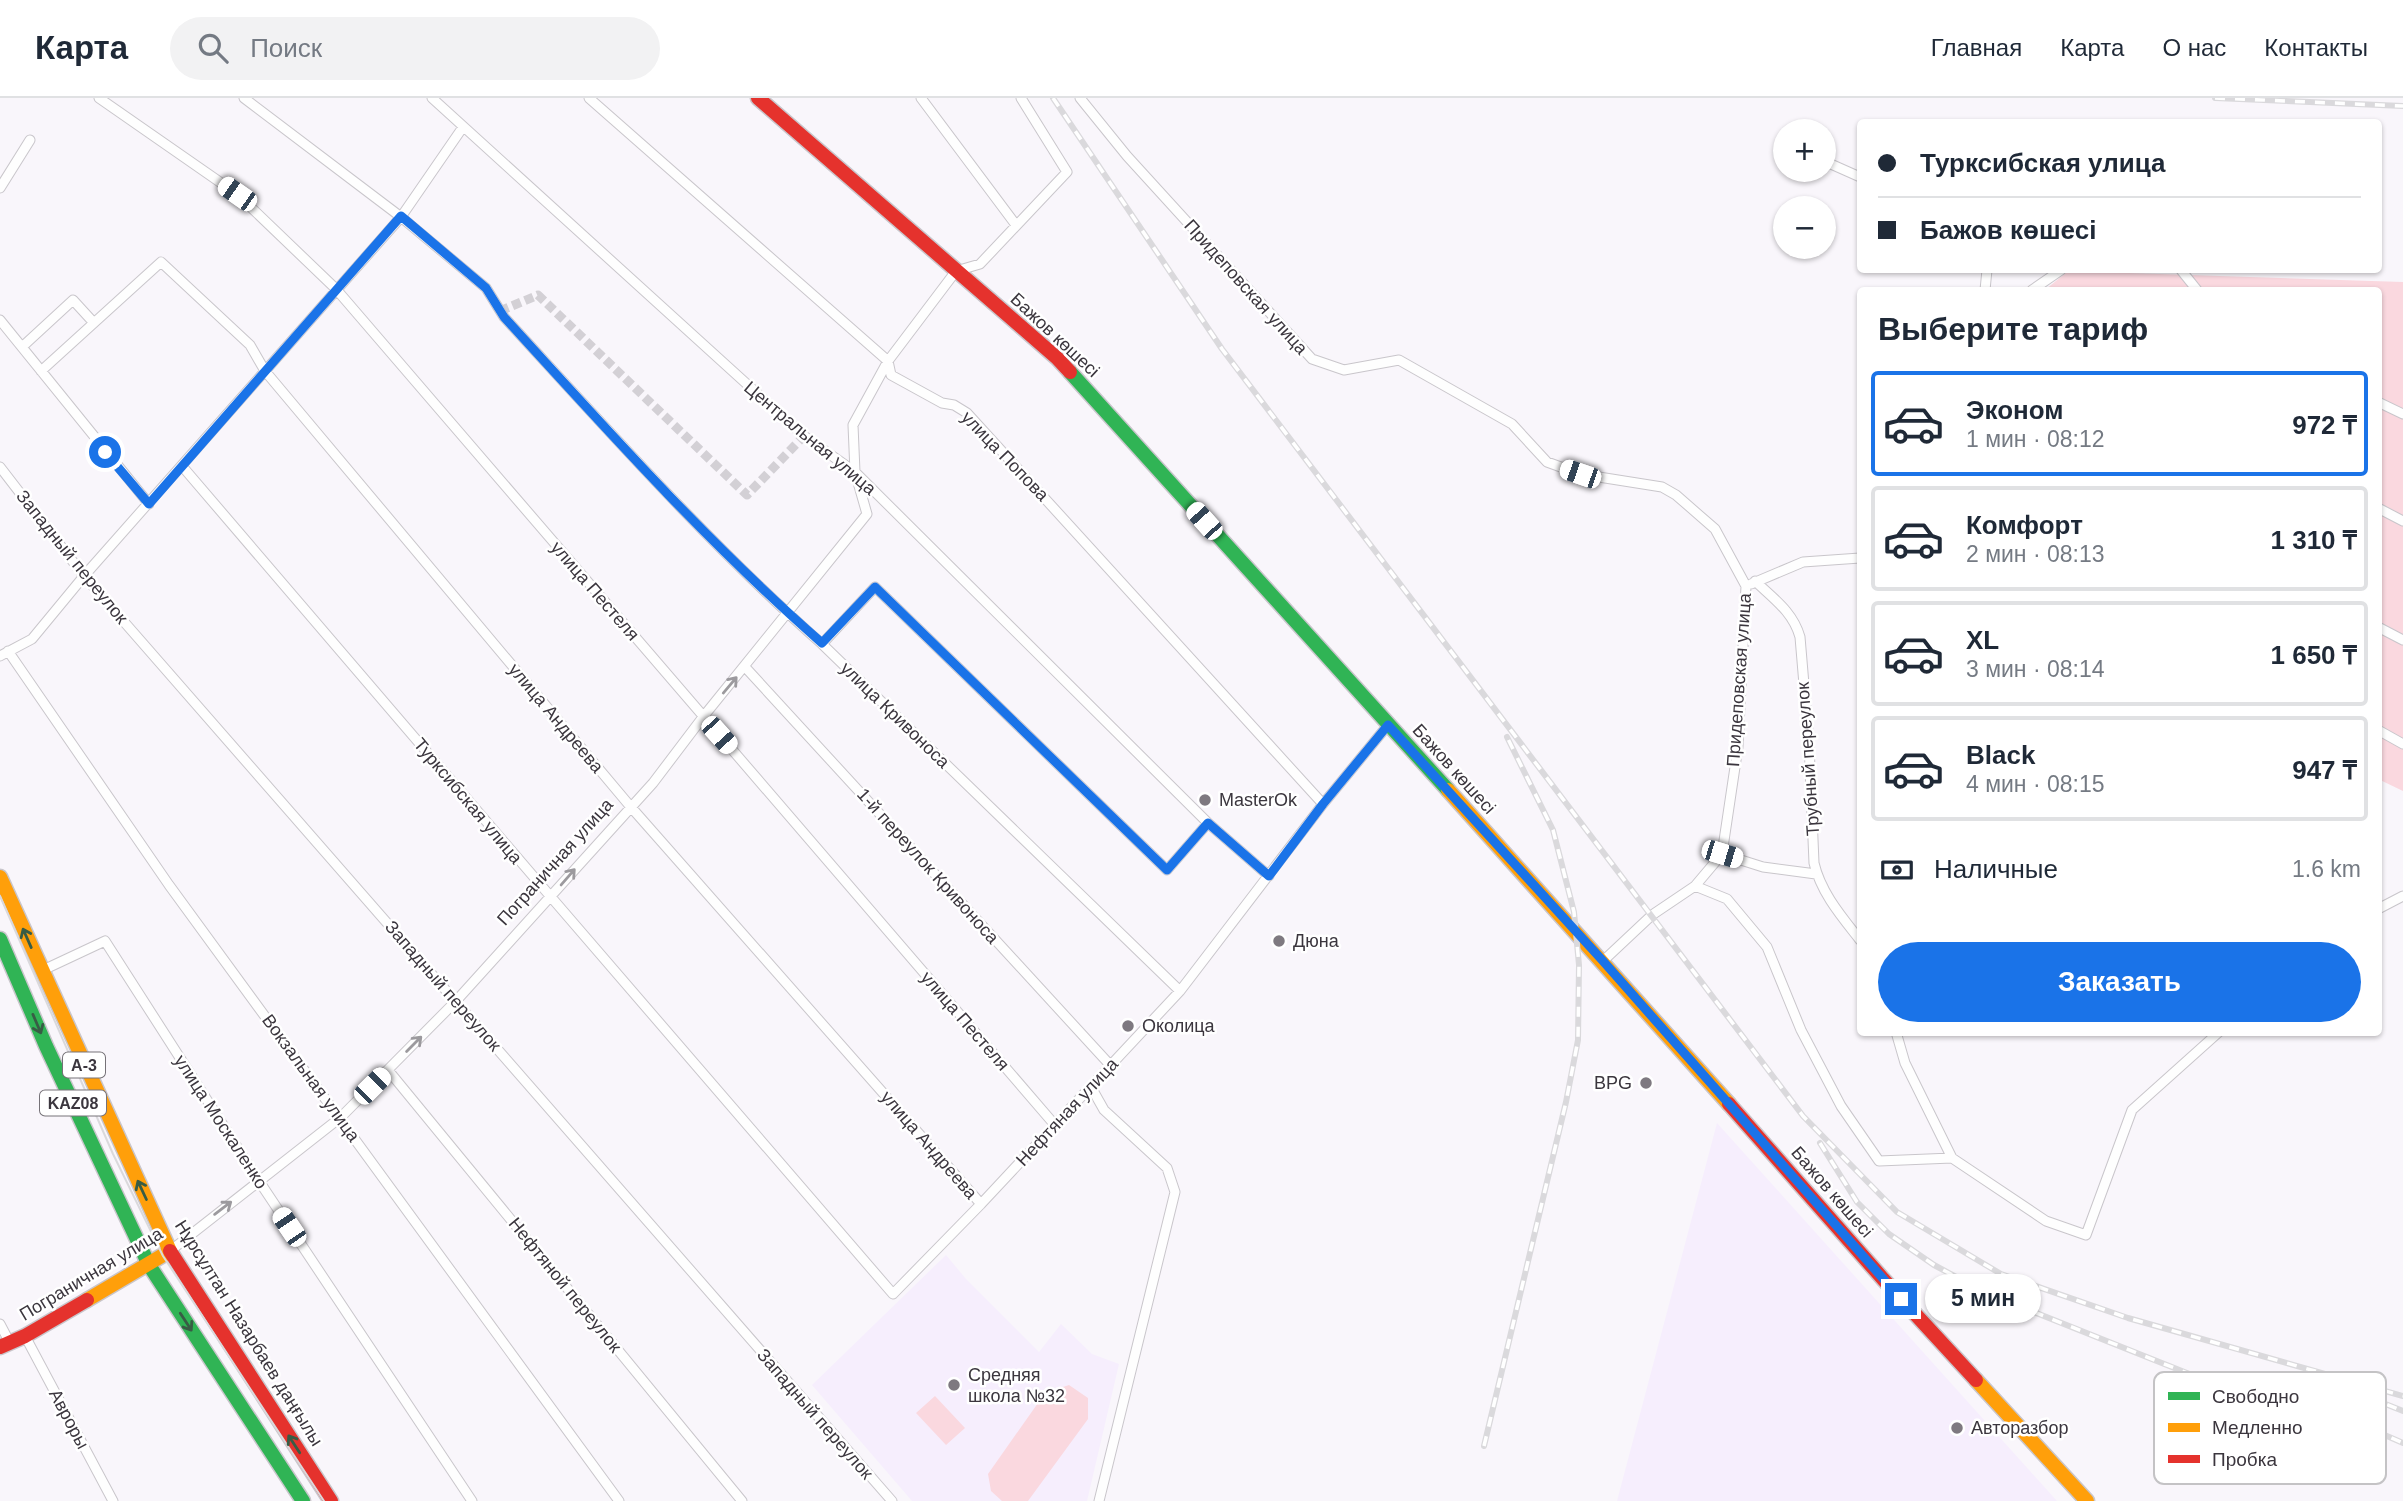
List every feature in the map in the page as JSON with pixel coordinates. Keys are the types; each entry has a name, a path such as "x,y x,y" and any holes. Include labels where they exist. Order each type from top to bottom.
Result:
{"main road":[{"name":"Бажов көшесі","path":"758,98 1057,358 1603,961 1883,1279 2087,1501"},
{"name":"Нұрсұлтан Назарбаев даңғылы","path":"0,877 170,1251 331,1501"},
{"name":"KAZ08","path":"0,939 46,1046 149,1265"},
{"name":"Пограничная улица","path":"5,1345 170,1251"},
{"path":"149,1265 303,1501"}],"street":[{"name":"улица Пестеля","path":"99,98 237,194 336,289 1054,1124"},
{"name":"улица Кривоноса","path":"244,98 401,216 486,288 504,317 645,470 787,613 822,643 1180,991"},
{"name":"Центральная улица","path":"432,98 804,436 855,472 1208,823 1269,876"},
{"name":"улица Попова","path":"589,98 888,361 891,375 967,413 1323,804"},
{"path":"922,98 1016,225"},
{"path":"956,271 980,264 1068,172 1021,98"},
{"name":"Придеповская улица","path":"1080,98 1127,156 1312,359 1344,370 1399,360 1512,424 1547,462 1580,474 1662,488 1676,495 1715,529 1751,584 1738,747 1722,854"},
{"path":"4,654 32,639 84,576 401,216 463,127"},
{"path":"0,188 30,140"},
{"path":"1836,166 1857,176"},
{"name":"улица Андреева","path":"94,323 161,262 250,345 265,371 630,806 981,1204"},
{"name":"Пограничная улица","path":"170,1251 341,1117 456,1001 653,783 867,514 855,472 853,425 888,361 956,271"},
{"path":"2036,287 2056,273"},
{"path":"2183,273 2195,287"},
{"path":"22,347 74,300 94,323 41,371"},
{"path":"0,320 149,504"},
{"path":"2382,404 2403,414"},
{"name":"Турксибская улица","path":"182,466 893,1294"},
{"name":"Западный переулок","path":"0,467 84,576 892,1501"},
{"path":"2382,510 2403,521"},
{"path":"1751,584 1803,562 1857,558"},
{"name":"Трубный переулок","path":"1751,584 1788,612 1800,637 1816,874 1834,907 1857,936"},
{"path":"822,643 875,587 1167,870 1208,823"},
{"path":"2382,629 2403,639"},
{"name":"Вокзальная улица","path":"4,654 169,885 619,1501"},
{"name":"1-й переулок Кривоноса","path":"745,667 1111,1066"},
{"name":"Нефтяная улица","path":"893,1294 1180,991 1323,804 1388,725"},
{"path":"2382,732 2403,744"},
{"path":"1603,961 1652,915 1695,886 1722,854 1763,867 1816,874"},
{"path":"1695,886 1727,899 1767,947 1801,1030 1841,1106 1879,1161 1952,1158"},
{"path":"2382,907 2403,895"},
{"name":"улица Москаленко","path":"41,971 105,941 259,1181 472,1501"},
{"path":"1897,1036 1905,1063 1952,1158 2046,1222 2086,1235 2132,1110 2215,1036"},
{"name":"Нефтяной переулок","path":"388,1070 742,1501"},
{"path":"1091,1087 1104,1110 1167,1168 1175,1192 1099,1501"},
{"path":"0,1324 5,1345"},
{"name":"Авроры","path":"25,1336 113,1501"}],"shaded area":[{"path":"2066,273 2403,282 2403,791 2382,781 2382,287 2049,287"},
{"path":"1717,1123 2057,1501 1617,1501"},
{"path":"946,1255 966,1279 1039,1352 1061,1324 1092,1354 1119,1364 1087,1501 912,1501 812,1385"},
{"path":"1069,1385 1088,1398 1088,1419 1028,1501 1002,1501 991,1491 988,1474 1045,1393"},
{"path":"935,1396 965,1428 946,1445 916,1413"}],"tunnel":[{"path":"500,311 538,295 747,495 804,436"}],"tram line":[{"path":"0,896 113,1154 163,1256 324,1501"}],"railway":[{"path":"1053,98 1222,349 1803,1116 1897,1212 2001,1274 2128,1318 2318,1372"},
{"path":"2215,98 2403,106"},
{"path":"1484,1446 1566,1102 1578,1040 1579,965 1574,912 1553,830 1507,737"},
{"path":"1820,1143 1857,1202 1889,1234 1934,1265 1984,1292 2184,1372"},
{"path":"2386,1391 2403,1396"},
{"path":"2386,1404 2403,1411"},
{"path":"2386,1436 2403,1443"}],"traffic: fast":[{"path":"1070,372 1448,790"},
{"path":"0,939 46,1046 149,1265"},
{"path":"149,1265 303,1501"}],"traffic: slow":[{"path":"1448,790 1729,1104"},
{"path":"0,877 170,1251 87,1300"},
{"path":"1976,1380 2087,1501"}],"traffic: jam":[{"path":"758,98 1070,372"},
{"path":"1729,1104 1976,1380"},
{"path":"170,1251 331,1501"},
{"path":"0,1347 25,1336 87,1300"}],"place":[{"name":"MasterOk","path":"1205,800"},
{"name":"Дюна","path":"1279,941"},
{"name":"Околица","path":"1128,1026"},
{"name":"BPG","path":"1646,1083"},
{"name":"Средняя школа №32","path":"954,1385"},
{"name":"Авторазбор","path":"1957,1428"}],"route":[{"path":"105,452 149,504 401,216 486,288 504,317 645,470 787,613 822,643 875,587 1167,870 1208,823 1269,876 1323,804 1388,725 1603,961 1901,1299"}]}
